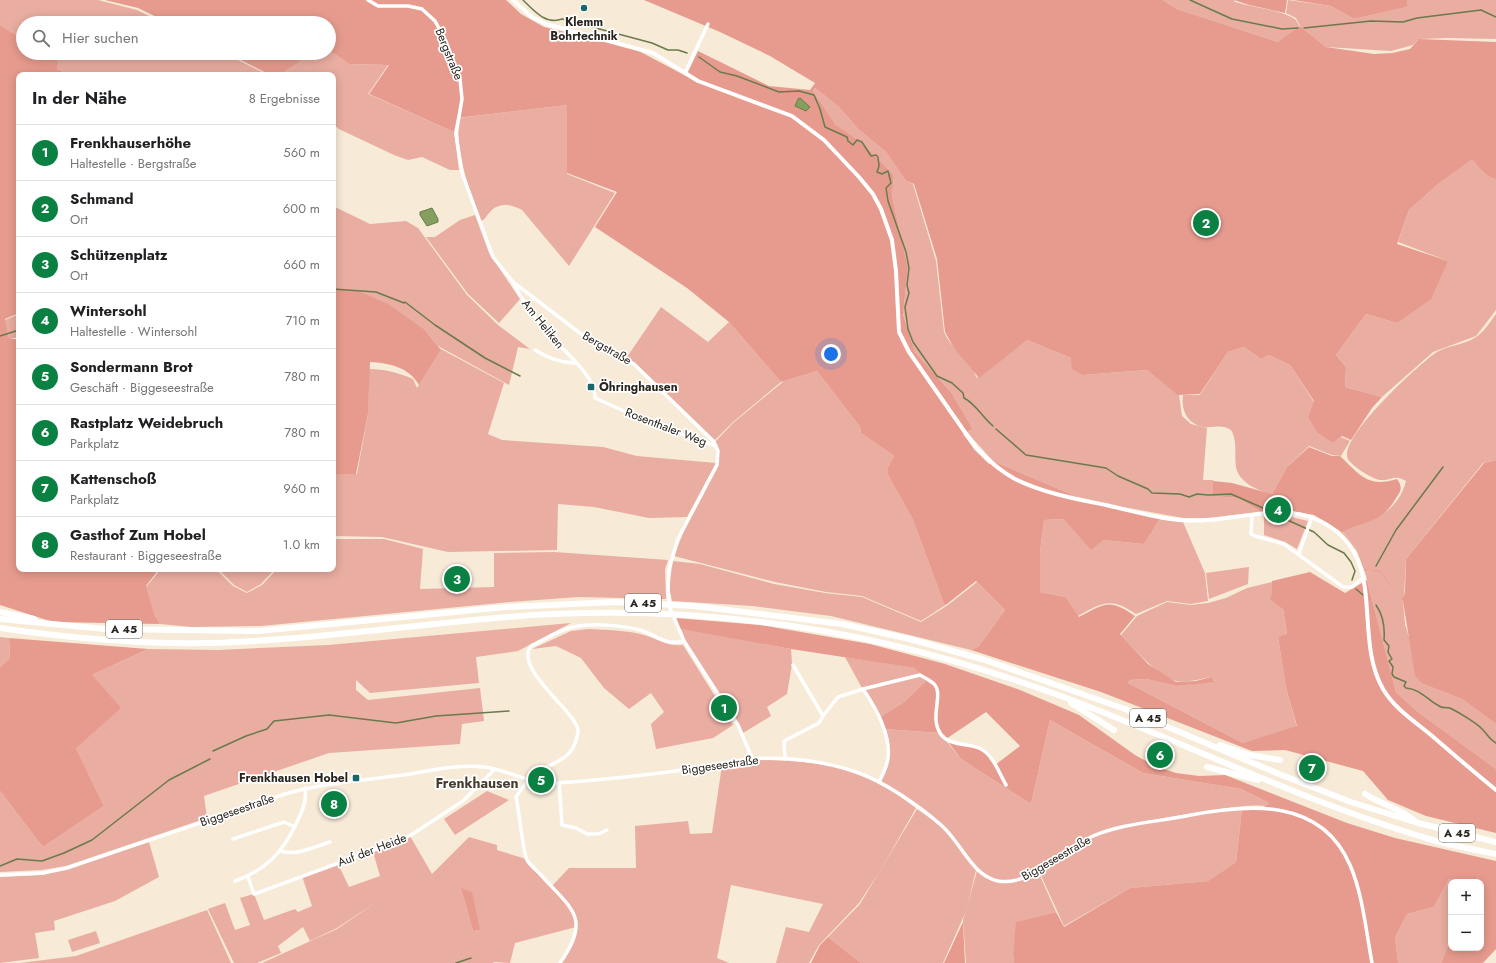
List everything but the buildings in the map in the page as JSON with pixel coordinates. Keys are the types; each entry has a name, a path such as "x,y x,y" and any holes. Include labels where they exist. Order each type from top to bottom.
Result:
{"highway":[{"name":"A 45","path":"0,619 58,626 160,630 259,631 506,607 614,602 695,606 842,624 910,639 985,660 1126,709 1311,787 1418,823 1496,842"},
{"path":"0,612 43,620 58,626"},
{"name":"A 45","path":"0,628 131,641 252,642 512,616 612,613 688,615 760,622 841,633 945,659 1060,696 1268,782 1386,825 1439,842 1496,854"},
{"path":"1060,696 1114,730"},
{"path":"1209,744 1280,760"},
{"path":"1207,767 1268,782"},
{"path":"1365,794 1379,803 1409,816 1418,823"}],"street":[{"name":"Bergstraße","path":"368,0 378,6 408,6 422,9 435,20 445,39 460,79 462,99 456,134 462,174 489,250 502,271 513,282 589,340 634,364 708,434 716,446"},
{"path":"513,0 532,17 546,24 645,50 685,73 714,87 760,102 792,116 824,140 873,194 887,223 892,240 896,271 899,332 903,341 976,448 1000,470 1028,485 1047,491 1161,518 1187,521 1286,512 1312,517 1339,532 1355,552 1363,574 1372,662 1384,691 1404,713 1496,790"},
{"path":"685,73 708,24"},
{"name":"Am Heliken","path":"513,282 535,316 590,381 595,392 595,398"},
{"name":"Am Heliken","path":"535,350 550,357 569,363 575,363"},
{"name":"Rosenthaler Weg","path":"595,398 653,424 716,446"},
{"path":"716,446 718,451 717,465 678,539 669,569 668,590 676,625 684,641 738,725 752,758"},
{"path":"1252,515 1251,534 1284,544 1345,588 1352,587 1363,574"},
{"path":"1298,553 1312,517"},
{"path":"533,782 540,770 567,756 578,732 575,720 552,696 529,663 527,654 531,646 572,627 587,626 617,627 640,630 671,643 684,641"},
{"path":"793,665 823,716"},
{"path":"785,759 784,740 819,723 838,697 862,689 920,675 934,683 938,690 935,720 940,733 946,739 979,748 985,752 992,759 1006,785"},
{"path":"862,689 869,698 886,737 888,763 880,782"},
{"name":"Biggeseestraße","path":"0,875 43,872 67,868 305,788 469,766 495,768 533,782 559,783 633,777 752,758 785,759 825,763 856,772 880,782 944,826 977,869 991,879 1002,882 1013,882 1038,871 1092,837 1131,825 1243,808 1279,809 1296,814 1311,820 1325,831 1337,843 1350,864 1358,889 1372,963"},
{"name":"Auf der Heide","path":"248,877 254,894 382,848 411,835 463,801 495,768"},
{"path":"528,780 516,797 527,860 567,901 574,912 576,928 574,941 560,963"},
{"path":"559,783 562,825 576,828 587,834 598,834 607,830"},
{"path":"235,881 248,877 275,857 280,851 295,827 306,802 305,788"},
{"path":"233,839 284,822 295,827"},
{"path":"280,851 294,853 301,852 330,842"}],"shaded area":[{"path":"0,0 98,0 137,10 149,16 16,16 16,35 0,25"},
{"path":"105,0 506,0 521,14 544,27 635,49 686,76 698,51 769,86 810,90 815,83 770,56 720,32 644,0 1163,0 1177,9 1278,42 1300,26 1326,47 1374,54 1392,53 1410,49 1419,39 1496,42 1496,179 1485,174 1472,159 1438,184 1409,210 1397,244 1448,261 1431,299 1397,323 1366,314 1336,355 1346,367 1345,387 1382,397 1372,408 1351,440 1342,436 1333,443 1317,432 1308,417 1314,401 1290,365 1269,355 1261,359 1244,347 1228,352 1200,394 1178,395 1147,370 1083,375 1072,369 1071,358 1027,340 979,378 954,348 945,332 937,259 914,184 906,181 886,152 858,129 839,107 815,88 813,91 836,125 864,145 894,176 892,196 908,268 903,314 915,352 951,392 973,429 963,434 975,450 989,464 993,461 1092,503 1160,519 1144,544 1103,540 1091,550 1064,519 1044,520 1040,552 1040,592 1066,597 1079,617 1095,608 1107,604 1126,610 1135,616 1120,634 1148,664 1176,682 1196,681 1211,677 1215,682 1176,686 1146,679 1130,680 1128,683 1243,743 1297,726 1286,688 1278,637 1287,634 1283,609 1270,599 1272,594 1272,581 1310,572 1345,593 1367,580 1396,692 1418,712 1496,769 1496,833 1426,816 1388,800 1363,771 1285,750 1252,751 1101,692 971,650 979,646 1005,610 976,581 947,604 944,604 913,520 888,475 888,467 894,456 861,433 860,427 817,371 781,382 729,322 687,288 595,227 617,192 567,173 567,105 457,118 454,132 369,94 389,65 349,64 336,55 336,16 155,16 138,8"},
{"path":"1163,0 1234,0 1235,2 1287,15 1296,20 1300,28 1278,42 1177,9"},
{"path":"1234,0 1287,0 1285,13"},
{"path":"1288,0 1331,6 1354,19 1407,7 1407,0 1496,0 1496,39 1419,39 1413,45 1391,51 1326,47 1300,26 1296,18 1286,13"},
{"path":"1293,0 1407,0 1407,7 1354,19 1331,6"},
{"path":"0,25 16,35 16,60 59,60 57,69 64,72 16,72 16,314 5,319 9,338 16,339 16,572 157,572 146,586 155,616 160,624 53,622 0,605"},
{"path":"336,55 349,64 388,65 368,94 454,132 459,170 450,170 422,157 408,160 339,129 336,126 336,72 284,72 303,60 336,60"},
{"path":"59,60 238,60 262,72 64,72 57,69"},
{"path":"241,60 303,60 284,72 264,72"},
{"path":"815,88 839,107 858,129 886,152 906,181 913,184 936,261 944,332 951,344 970,366 977,378 1027,340 1071,358 1083,375 1147,370 1179,395 1182,416 1191,424 1207,428 1203,480 1213,480 1213,496 1238,498 1261,512 1208,518 1183,518 1085,500 993,461 967,432 973,429 951,392 915,352 903,313 908,268 892,196 894,176 836,125 813,91"},
{"path":"800,98 810,107 806,111 795,106"},
{"path":"567,105 567,174 615,193 569,266 522,210 510,205 501,205 493,209 481,221 464,171 458,131 459,118"},
{"path":"1472,158 1488,177 1496,179 1496,310 1476,336 1433,352 1382,397 1345,387 1346,367 1336,355 1366,314 1397,323 1448,261 1398,242 1409,210 1438,184"},
{"path":"336,207 370,224 406,221 418,228 467,295 498,325 530,349 518,347 509,385 438,346 425,330 356,290 336,289"},
{"path":"432,208 438,222 427,226 420,215 420,212"},
{"path":"475,215 489,253 520,299 499,323 468,294 426,237 435,237 460,220"},
{"path":"336,289 356,290 388,304 425,330 441,350 419,385 410,374 398,367 384,363 370,362 368,414 356,474 336,474"},
{"path":"661,307 708,342 729,322 781,382 733,422 715,440 627,357"},
{"path":"1496,314 1496,460 1483,463 1406,559 1404,596 1401,598 1385,578 1403,601 1405,624 1423,684 1462,699 1496,724 1496,769 1418,712 1396,692 1365,572 1369,570 1380,572 1365,569 1358,551 1342,531 1373,520 1390,509 1397,501 1406,481 1399,478 1384,480 1376,479 1367,475 1350,462 1348,459 1348,449 1355,435 1382,402 1414,371 1437,352 1467,342 1479,335"},
{"path":"16,315 16,338 9,338 5,320"},
{"path":"1244,347 1261,359 1269,355 1290,365 1314,402 1308,417 1333,443 1341,437 1350,441 1341,456 1332,455 1309,446 1287,467 1272,494 1261,491 1241,478 1236,467 1234,439 1231,430 1221,427 1204,427 1193,423 1186,416 1183,406 1183,395 1200,395 1228,352"},
{"path":"439,348 504,383 488,434 502,440 603,447 637,456 716,463 687,517 649,518 594,507 558,504 557,550 448,552 382,537 336,536 336,474 357,474 368,414 369,369 397,373 408,377 413,379 417,388 441,350"},
{"path":"817,371 860,427 861,433 894,456 888,467 888,475 913,520 944,604 947,604 921,621 862,596 826,592 775,582 674,556 689,518 718,466 715,442 733,423 784,381"},
{"path":"1309,447 1332,456 1340,456 1359,474 1371,481 1379,482 1397,479 1399,482 1401,489 1391,506 1385,512 1373,520 1342,532 1358,551 1365,569 1380,571 1401,598 1404,596 1405,591 1406,559 1484,463 1496,460 1496,724 1462,699 1423,684 1415,676 1403,601 1380,572 1369,570 1365,572 1357,551 1340,531 1314,515 1287,510 1261,512 1238,498 1213,496 1213,481 1232,483 1272,494 1287,467"},
{"path":"1287,516 1308,521 1297,549 1285,542 1264,535 1264,517"},
{"path":"1064,519 1103,540 1144,544 1160,519 1183,522 1205,573 1208,601 1191,604 1167,601 1136,614 1120,605 1107,603 1094,607 1078,616 1066,597 1040,592 1040,552 1044,520"},
{"path":"336,539 384,539 423,549 420,589 494,587 494,553 554,552 668,560 665,569 666,599 579,597 510,602 261,626 192,627 160,624 155,616 146,587 158,572 219,572 233,586 247,593 262,585 274,572 336,572"},
{"path":"673,561 700,564 774,584 825,593 862,597 921,622 948,605 977,582 1005,610 979,646 971,650 831,616 753,606 672,601 669,587"},
{"path":"1249,567 1248,584 1209,599 1206,573"},
{"path":"221,572 272,572 261,584 247,592 234,585"},
{"path":"1272,582 1272,594 1283,609 1287,635 1278,637 1286,688 1297,727 1243,743 1128,683 1130,680 1146,679 1176,686 1215,681 1210,677 1189,681 1176,681 1169,679 1154,668 1121,635 1137,616 1167,602 1191,605 1208,603 1226,598 1247,588"},
{"path":"676,618 760,625 870,644 945,664 1020,690 1079,715 1135,755 1155,766 1176,773 1199,776 1225,775 1347,823 1395,838 1496,861 1496,949 1483,963 1441,963 1448,946 1448,951 1484,951 1484,879 1448,879 1434,907 1407,914 1395,938 1398,963 1014,963 1013,955 1016,922 1056,912 1064,927 1130,888 1208,881 1236,862 1242,809 1263,808 1269,803 1241,789 1143,773 1050,720 1031,804 961,759 940,733 884,729 879,718 904,702 928,679 920,674 915,668 791,649 680,629","holes":["986,712 1020,746 995,765 985,752 946,739"]},
{"path":"571,623 518,651 476,657 479,683 370,693 356,680 356,690 368,700 480,688 484,721 462,724 460,744 329,753 204,796 207,818 66,866 42,870 0,872 0,791 43,847 104,806 76,748 92,675 148,649 218,650 328,645"},
{"path":"588,629 630,632 644,635 668,644 683,645 733,725 713,738 656,749 651,724 664,712 651,693 629,709 604,688 581,658 556,646 532,649 571,631"},
{"path":"681,629 791,649 792,664 787,694 767,707 771,716 743,733 685,640"},
{"path":"0,637 9,638 10,658 0,667"},
{"path":"9,638 148,649 92,675 121,708 76,748 104,806 43,847 0,791 0,667 10,658"},
{"path":"845,657 916,668 920,674 862,688"},
{"path":"920,676 928,679 904,702 879,718 863,689"},
{"path":"1050,720 1143,773 1241,789 1269,803 1265,806 1234,807 1120,827 1089,837 1026,876 1015,880 1004,881 993,879 981,872 949,831 922,808 882,782 881,779 889,758 884,729 940,733 961,759 1031,804"},
{"path":"754,760 802,762 848,771 878,782 916,808 880,871 859,903 819,945 809,963 776,963 786,927 809,932 823,904 731,885 717,958 729,963 561,963 574,941 576,922 569,905 552,886 569,868 636,868 635,826 688,821 690,834 712,833 722,765"},
{"path":"487,791 509,800 455,835 444,819"},
{"path":"917,809 943,827 976,870 966,911 943,963 861,963 828,937 860,904"},
{"path":"1242,809 1236,862 1208,881 1130,888 1064,926 1039,871 1066,853 1094,837 1128,826 1166,818"},
{"path":"410,836 432,874 469,837 497,845 497,850 526,859 573,912 576,927 515,943 510,963 262,963 337,929 378,901 337,928 310,941 303,927 278,946 281,953 257,963 234,963 208,909 225,903 235,930 250,925 240,898 254,894 264,920 295,909 298,912 312,906 302,876 338,864 349,887 380,876 373,852","holes":["461,888 480,930 473,931"]},
{"path":"149,842 159,877 115,901 54,921 55,930 35,933 39,958 0,963 0,877 43,875"},
{"path":"977,871 995,879 1007,882 1038,871 1056,912 1017,922 1013,955 1014,963 966,963 963,920"},
{"path":"1448,881 1448,946 1441,963 1398,963 1395,938 1407,914 1434,907"},
{"path":"461,888 472,892 480,930 473,931"},
{"path":"207,910 231,963 20,963 76,956"},
{"path":"963,922 965,963 944,963"},
{"path":"96,931 100,943 72,952 68,940"},
{"path":"828,937 861,963 811,963 820,945"}],"waterway":[{"path":"523,0 546,19 562,19 652,43 668,50 678,50 687,53"},
{"path":"1190,0 1232,19 1282,29 1298,28"},
{"path":"1304,28 1371,21 1403,22 1417,18 1481,10 1496,17"},
{"path":"699,57 720,72 737,76 779,92 799,91 814,95 825,127 847,137 848,141 853,145 857,140 862,142 871,156 876,155 878,157 879,166 877,172 882,174 888,171 891,183 886,188 888,201 906,252 909,268 907,285 909,293 905,307 908,329 913,342 937,376 952,383 963,393 964,398 972,404 993,426"},
{"path":"336,289 376,292 404,303 405,302 435,325 485,358 520,376"},
{"path":"0,336 16,331"},
{"path":"996,429 1026,455 1106,468 1118,476 1148,489 1152,493 1180,494 1189,497 1197,494 1231,494 1263,508"},
{"path":"1376,566 1396,530 1443,467"},
{"path":"1285,519 1314,532 1328,545 1344,553 1351,562 1355,571 1352,580"},
{"path":"1356,589 1363,595"},
{"path":"1376,605 1383,622 1384,640 1389,646 1388,652 1392,659 1389,661 1393,667 1392,674 1394,677 1406,682 1404,686 1406,688 1420,693 1436,705 1450,708 1467,718 1480,727 1496,743"},
{"path":"213,751 246,736 267,729 274,721 329,715 396,723 436,716 509,711"},
{"path":"0,866 17,859 42,861 92,840 169,780 210,759"},
{"path":"456,963 471,958"}],"place":[{"name":"Klemm Bohrtechnik","path":"584,8"},
{"name":"Schmand","path":"1206,223"},
{"name":"Öhringhausen","path":"591,387"},
{"name":"Wintersohl","path":"1278,510"},
{"name":"Schützenplatz","path":"457,579"},
{"name":"Frenkhauserhöhe","path":"724,708"},
{"name":"Rastplatz Weidebruch","path":"1160,755"},
{"name":"Kattenschoß","path":"1312,768"},
{"name":"Frenkhausen Hobel","path":"356,778"},
{"name":"Sondermann Brot","path":"541,780"},
{"name":"Gasthof Zum Hobel","path":"334,804"}],"district":[{"name":"Frenkhausen","path":"477,783"}]}
